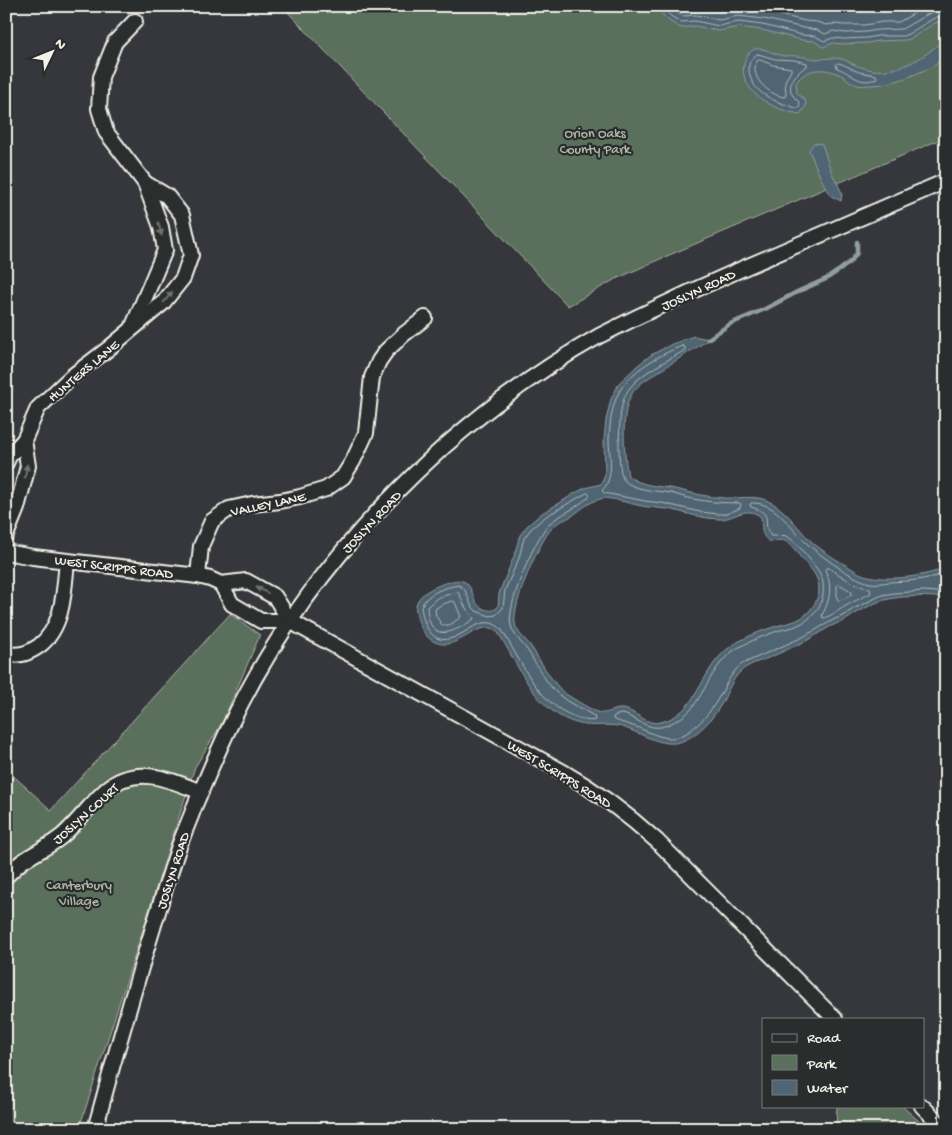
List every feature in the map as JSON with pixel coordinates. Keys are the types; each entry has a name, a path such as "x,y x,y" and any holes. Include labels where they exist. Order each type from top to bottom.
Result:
{"street":[{"name":"HUNTERS LANE","path":"131,329 165,250 161,227 145,183 106,132 99,109 102,77 115,42 135,21"},
{"name":"JOSLYN ROAD","path":"95,1129 176,856 201,792 227,731 260,669 290,621 340,554 418,471 469,425 558,361 601,335 704,286 946,181"},
{"name":"HUNTERS LANE","path":"6,463 9,456 24,440 38,408 71,377 163,303 183,278 190,255 182,215 167,196 145,183"},
{"name":"VALLEY LANE","path":"198,576 201,546 212,521 229,509 300,498 326,489 343,477 366,433 372,377 379,361 386,351 424,318"},
{"path":"6,535 17,508 28,466 24,440"},
{"name":"WEST SCRIPPS ROAD","path":"6,552 33,557 198,576 221,584 246,581 275,597 290,621"},
{"path":"6,654 17,655 31,652 52,633 59,616 67,561"},
{"name":"WEST SCRIPPS ROAD","path":"221,584 232,604 261,621 290,621 556,768 611,802 657,841 834,1018"},
{"name":"JOSLYN COURT","path":"6,876 23,861 61,837 106,790 117,782 140,775 152,776 201,792"},
{"path":"924,1108 945,1129"}],"green space":[{"name":"Orion Oaks County Park","path":"282,6 946,6 946,137 660,259 614,280 568,306"},
{"name":"Canterbury Village","path":"230,614 260,635 222,723 195,767 79,1129 6,1129 6,769 51,810"},
{"path":"837,1108 904,1108 928,1129 836,1129"}],"water":[{"path":"651,6 946,6 946,21 933,24 910,39 868,43 833,43 823,47 814,41 802,40 762,30 739,27 718,31 695,26 681,28"},
{"path":"946,36 946,48 944,48 941,58 934,66 897,81 857,85 835,72 810,71 796,83 797,93 805,100 806,106 800,114 779,109 763,100 749,87 744,76 745,59 755,49 762,49 784,56 818,59 838,58 864,68 883,70 893,69 913,62 932,50"},
{"path":"814,143 822,144 831,171 842,193 841,201 831,196 821,179 809,150"},
{"path":"694,336 708,339 647,379 637,387 630,397 624,425 625,457 628,476 644,484 705,496 766,500 785,513 822,550 859,573 868,576 902,578 946,568 946,598 923,596 893,598 881,601 844,621 830,626 808,640 747,667 740,672 730,686 723,701 705,726 680,742 665,743 618,726 585,725 564,719 551,710 530,686 497,631 485,628 451,643 434,642 423,631 418,621 416,607 420,597 427,591 456,580 465,582 468,585 480,607 493,610 498,607 501,588 520,535 527,526 542,513 575,493 601,484 603,481 605,474 604,440 606,420 611,399 619,383 651,355 672,344","holes":["605,498 718,519 724,519 745,512 755,513 761,517 764,536 770,542 782,540 787,542 814,573 819,585 816,601 810,610 799,619 751,635 725,651 683,710 673,717 656,723 627,710 619,709 604,713 593,710 564,693 556,684 532,648 517,630 515,614 522,588 534,559 552,528 591,502"]}],"waterway":[{"path":"708,339 730,324 826,279 851,261 857,253 857,242"}]}
